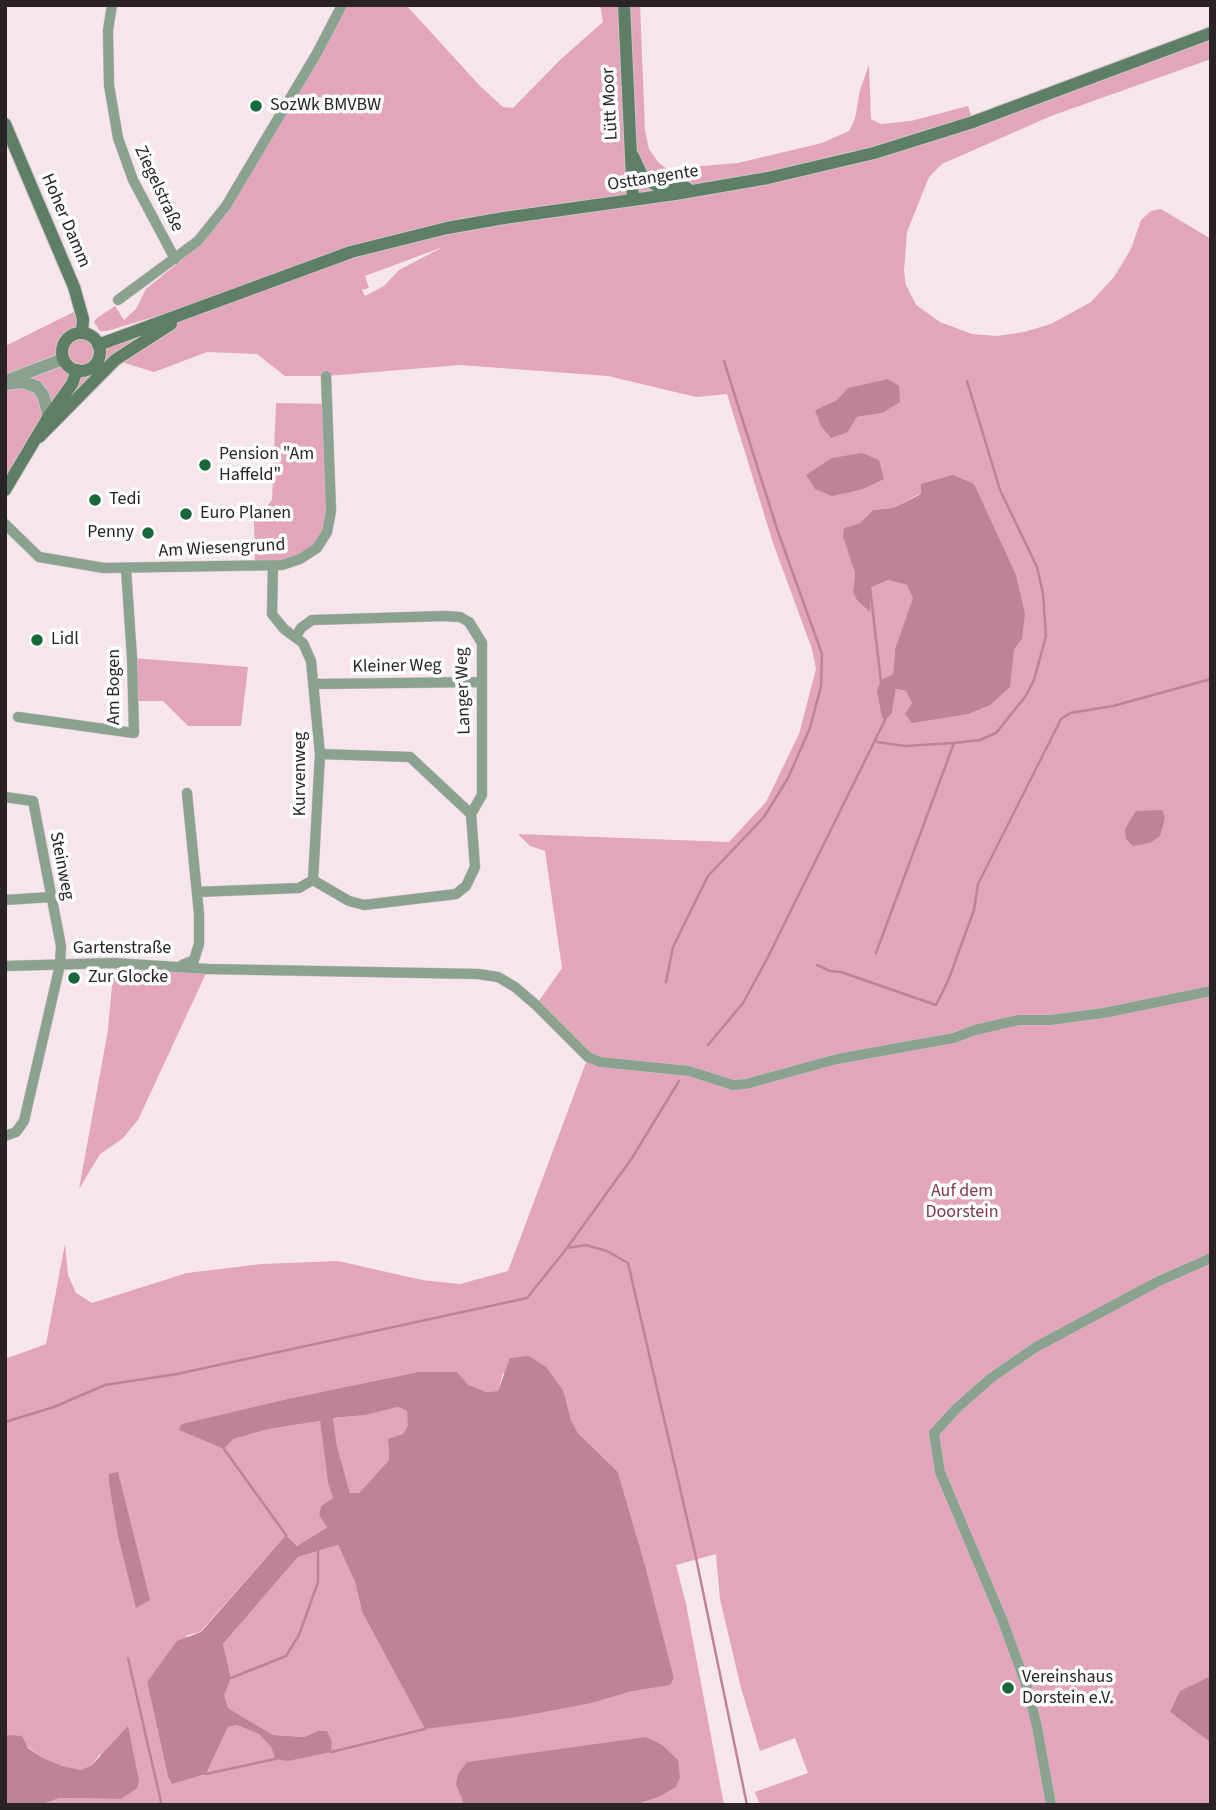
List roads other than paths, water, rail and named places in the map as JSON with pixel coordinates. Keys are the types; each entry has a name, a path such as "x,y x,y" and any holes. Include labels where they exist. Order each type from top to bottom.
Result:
{"main road":[{"name":"Lütt Moor","path":"624,5 633,200"},
{"name":"Osttangente","path":"97,345 351,252 447,228 702,190 820,167 920,140 1211,33"},
{"name":"Hoher Damm","path":"5,124 75,287 83,318 82,333"},
{"path":"631,152 642,175 656,185 702,190"},
{"path":"39,437 115,360 162,329 218,299"},
{"path":"82,333 93,338 97,345 99,355 88,369 70,368 63,359 66,340 76,334 82,333"},
{"path":"5,490 39,437 49,416 72,384 77,370"}],"street":[{"name":"Ziegelstraße","path":"113,5 108,30 109,85 118,138 134,180 175,259"},
{"path":"118,300 198,240 226,206 317,53 342,5"},
{"path":"5,382 63,359"},
{"name":"Am Wiesengrund","path":"5,524 39,557 104,568 282,565 300,559 317,548 327,532 331,511 327,376"},
{"path":"5,382 23,382 37,387 43,394 49,416"},
{"name":"Kurvenweg","path":"273,565 272,614 284,629 303,643 311,661 314,684 320,754 313,880"},
{"name":"Am Bogen","path":"18,717 134,733 126,569"},
{"name":"Langer Weg","path":"296,636 301,628 312,620 444,615 460,617 470,622 481,643 481,795 471,814 475,867 466,886 456,894 364,905 349,901 313,880"},
{"name":"Kleiner Weg","path":"314,684 481,682"},
{"path":"320,754 410,757 471,814"},
{"name":"Gartenstraße","path":"5,966 114,962 181,966 194,960 199,944 197,892 187,793"},
{"name":"Steinweg","path":"5,797 33,801 61,946 60,965 24,1121 16,1132 5,1136"},
{"path":"197,892 299,888 313,880"},
{"path":"5,901 51,897"},
{"path":"181,966 498,977 536,1005 588,1057 600,1062 689,1071 733,1085 746,1084 837,1059 954,1038 975,1030 1019,1020 1050,1020 1104,1013 1211,991"},
{"path":"1051,1805 1028,1689 1002,1619 940,1472 934,1433 991,1378 1036,1347 1157,1282 1211,1258"}],"waterway":[{"path":"666,982 673,947 708,876 764,817 788,778 810,728 821,686 822,654 777,529 724,361"},
{"path":"877,742 905,746 954,743 980,740 996,733 1025,697 1034,680 1046,636 1043,594 1037,567 1000,490 967,381"},
{"path":"870,588 881,682"},
{"path":"817,965 936,1005 948,981 974,910 978,884 1061,719 1070,713 1113,706 1211,679"},
{"path":"708,1045 743,1003 767,959 885,720"},
{"path":"876,953 954,743"},
{"path":"5,1422 54,1407 105,1385 177,1374 527,1298 632,1158 679,1081"},
{"path":"567,1248 586,1245 607,1251 628,1263 695,1553 747,1805"},
{"path":"224,1449 286,1535"},
{"path":"231,1678 286,1656 299,1635 318,1582 318,1551"},
{"path":"128,1658 161,1802"},
{"path":"331,1752 425,1729"},
{"path":"206,1774 275,1759"}],"place":[{"name":"SozWk BMVBW","path":"256,106"},
{"name":"Pension \"Am Haffeld\"","path":"205,465"},
{"name":"Tedi","path":"95,500"},
{"name":"Euro Planen","path":"186,514"},
{"name":"Penny","path":"148,533"},
{"name":"Lidl","path":"37,640"},
{"name":"Zur Glocke","path":"74,978"},
{"name":"Vereinshaus Dorstein e.V.","path":"1008,1688"}],"park label":[{"name":"Auf dem Doorstein","path":"962,1202"}]}
